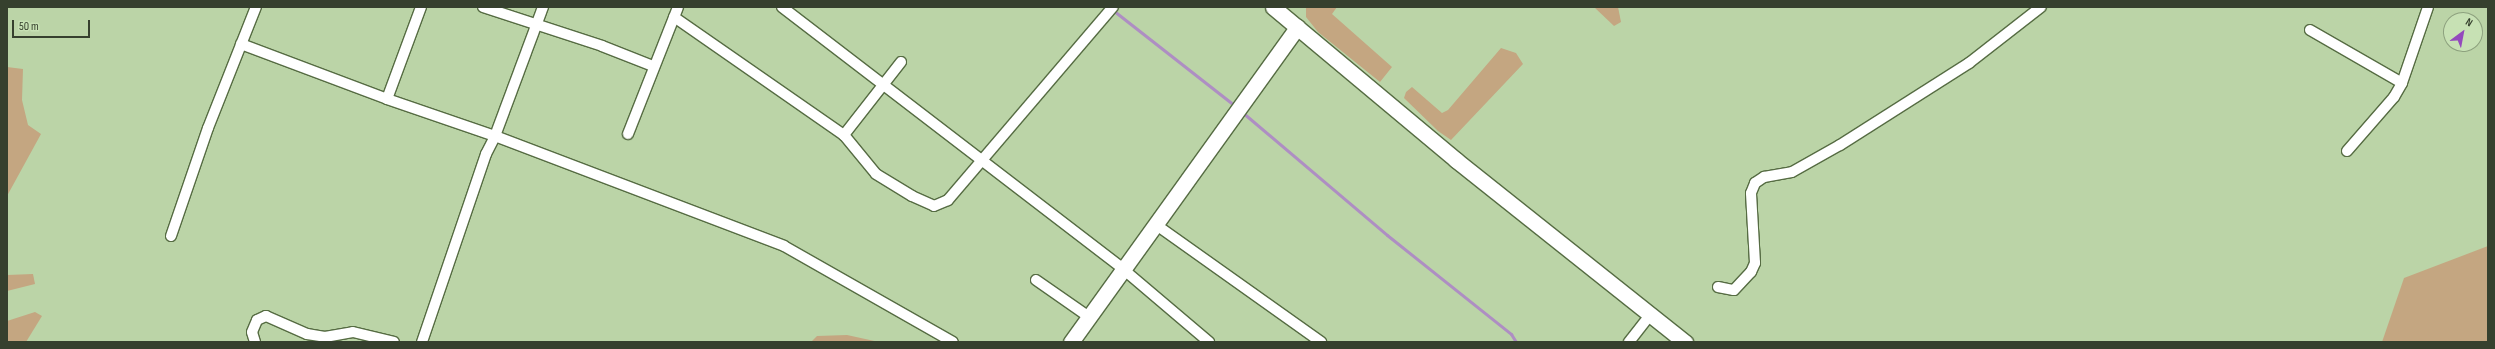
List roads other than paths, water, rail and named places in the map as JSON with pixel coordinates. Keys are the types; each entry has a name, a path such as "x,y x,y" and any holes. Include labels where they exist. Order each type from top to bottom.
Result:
{"street":[{"path":"171,236 208,128 256,7"},
{"path":"387,99 421,7"},
{"path":"483,7 602,46 653,66"},
{"path":"422,342 486,154 495,136 542,7"},
{"path":"628,134 653,66 678,7"},
{"path":"782,7 1123,269 1209,342"},
{"path":"1718,287 1734,290 1751,272 1755,263 1751,193 1755,183 1764,176 1792,172 1840,145 1969,63 2041,7"},
{"path":"2347,151 2394,97 2402,83 2428,7"},
{"path":"1280,9 1297,27 1452,157 1685,342"},
{"path":"674,18 844,135 876,174 912,196 934,206 948,200 1110,10"},
{"path":"1071,342 1232,115 1297,27"},
{"path":"2310,30 2402,83"},
{"path":"241,44 387,99 495,136 784,246 953,342"},
{"path":"844,135 901,62"},
{"path":"1155,224 1321,342"},
{"path":"1036,280 1090,317"},
{"path":"1629,342 1650,315"},
{"path":"255,342 252,332 257,320 266,316 307,334 325,337 353,332 394,342"}],"waterway":[{"path":"1114,11 1235,106"},
{"path":"1242,112 1387,235 1511,334 1516,342"}]}
